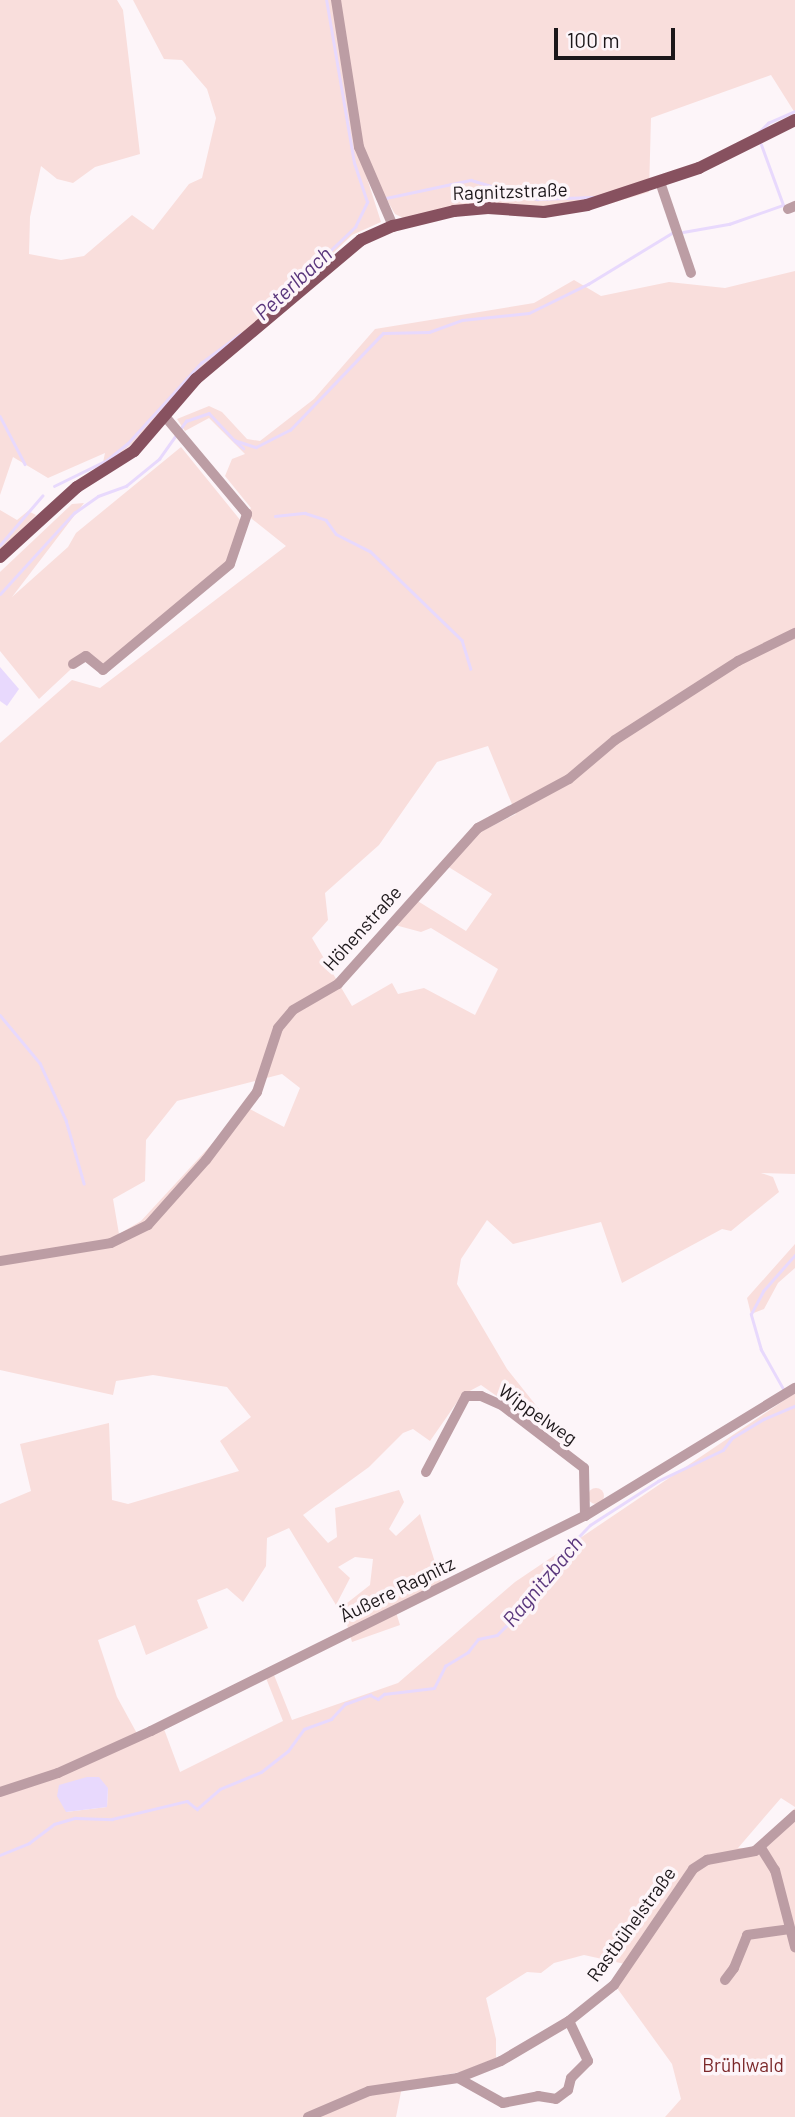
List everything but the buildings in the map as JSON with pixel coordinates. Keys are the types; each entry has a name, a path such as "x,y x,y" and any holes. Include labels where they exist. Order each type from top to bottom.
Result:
{"main road":[{"name":"Ragnitzstraße","path":"0,557 77,487 134,451 196,379 284,309 341,253 393,226 488,208 567,211 699,168 795,120"}],"street":[{"path":"336,0 359,147 393,226"},
{"path":"660,182 691,273"},
{"path":"72,664 86,656 103,670 230,564 247,514 164,415"},
{"name":"Höhenstraße","path":"0,1261 111,1243 148,1225 206,1160 257,1092 278,1028 293,1010 338,984 478,828 569,779 615,740 738,661 795,632"},
{"name":"Äußere Ragnitz","path":"0,1792 58,1773 151,1731 585,1516 795,1388"},
{"name":"Wippelweg","path":"426,1472 466,1396 481,1396 503,1406 584,1468 585,1516"},
{"path":"795,1815 761,1848 771,1861 795,1947"},
{"name":"Rastbühelstraße","path":"308,2117 369,2091 458,2078 507,2058 569,2021 614,1985 693,1869 707,1860 761,1848"},
{"path":"725,1980 734,1968 747,1935 790,1929"},
{"path":"458,2078 503,2103 532,2097 556,2099 568,2090 571,2078 588,2062 569,2021"}],"green space":[{"path":"0,0 117,0 123,10 140,154 95,167 73,183 57,179 41,166 30,217 29,254 61,260 84,256 132,215 153,230 189,184 202,178 216,118 207,89 182,60 164,59 133,0 795,0 795,113 771,75 651,118 649,192 589,210 546,208 403,218 395,214 358,150 381,222 352,235 266,317 197,372 132,444 102,467 105,453 48,478 13,457 0,495"},
{"name":"Brühlwald","path":"795,271 795,1174 761,1173 773,1177 779,1192 731,1231 722,1229 622,1283 601,1222 513,1244 487,1220 461,1259 457,1284 507,1369 570,1448 481,1385 462,1395 430,1441 413,1429 403,1433 369,1467 303,1515 328,1543 337,1537 335,1508 399,1490 404,1502 389,1529 396,1536 420,1514 442,1585 395,1609 400,1625 352,1642 342,1607 370,1585 373,1559 355,1557 338,1567 350,1578 336,1605 289,1528 267,1538 266,1566 243,1602 227,1588 197,1600 208,1628 146,1655 135,1625 98,1640 117,1697 140,1739 164,1729 180,1772 283,1721 266,1678 274,1675 292,1720 398,1683 515,1582 795,1393 795,1807 781,1798 738,1848 755,1848 795,1808 795,2117 665,2117 681,2099 672,2064 612,1981 625,1964 584,1955 554,1963 541,1973 527,1972 486,1998 496,2039 496,2058 461,2072 403,2082 396,2117 0,2117 0,1504 31,1491 20,1444 109,1423 112,1500 128,1504 239,1471 220,1441 251,1417 227,1387 153,1375 116,1381 113,1395 0,1370 0,743 72,680 100,688 286,546 252,519 247,513 251,508 225,476 232,459 245,454 209,418 185,431 177,419 209,406 222,412 247,439 260,441 314,399 375,329 534,303 574,280 601,296 669,282 725,288","holes":["488,746 516,814 480,832 447,866 492,894 466,931 416,900 395,925 421,932 431,928 498,969 475,1015 424,988 398,994 392,983 352,1006 312,938 328,920 325,893 379,845 437,762","282,1074 300,1088 284,1127 246,1107 141,1221 119,1234 113,1199 145,1181 146,1140 177,1101","108,1788 107,1807 66,1812"]},
{"path":"181,447 241,521 232,557 103,670 85,656 39,699 0,651 0,572 72,504 84,503 12,597 68,547 76,533"},
{"path":"0,510 17,520 28,511 36,515 0,553"},
{"path":"795,1244 795,1268 778,1283 764,1309 751,1314 747,1298"},
{"path":"596,1488 604,1496 596,1504 588,1496"}],"shaded area":[{"path":"0,667 19,689 7,706 0,701"},
{"path":"87,1777 99,1777 108,1788 107,1807 66,1812 57,1796 59,1785"}],"waterway":[{"name":"Peterlbach","path":"264,314 355,227 367,202 354,163 326,0"},
{"path":"759,132 768,123 795,111"},
{"path":"683,232 729,224 783,205 761,145"},
{"path":"386,198 471,180 537,199 593,197"},
{"path":"0,594 74,513 98,496 126,486 159,459 186,421 209,413 234,440 256,447 290,430 383,333 429,332 462,320 529,313 588,284 672,233"},
{"name":"Peterlbach","path":"54,486 107,460 127,444 201,363 240,334"},
{"path":"0,416 25,464"},
{"path":"235,441 243,448"},
{"name":"Peterlbach","path":"0,545 42,496"},
{"path":"275,516 305,513 326,520 336,534 370,551 462,640 471,669"},
{"path":"0,1015 40,1063 66,1120 84,1183"},
{"path":"783,1389 761,1350 751,1314 763,1291 795,1255"},
{"name":"Ragnitzbach","path":"0,1855 29,1843 54,1824 75,1818 112,1819 187,1801 197,1809 220,1789 261,1772 288,1751 304,1729 331,1719 345,1704 370,1695 378,1699 384,1694 434,1688 445,1666 468,1652 478,1639 497,1635 521,1611 562,1554 590,1525 658,1481 723,1450 732,1438 764,1419 795,1406"}]}
